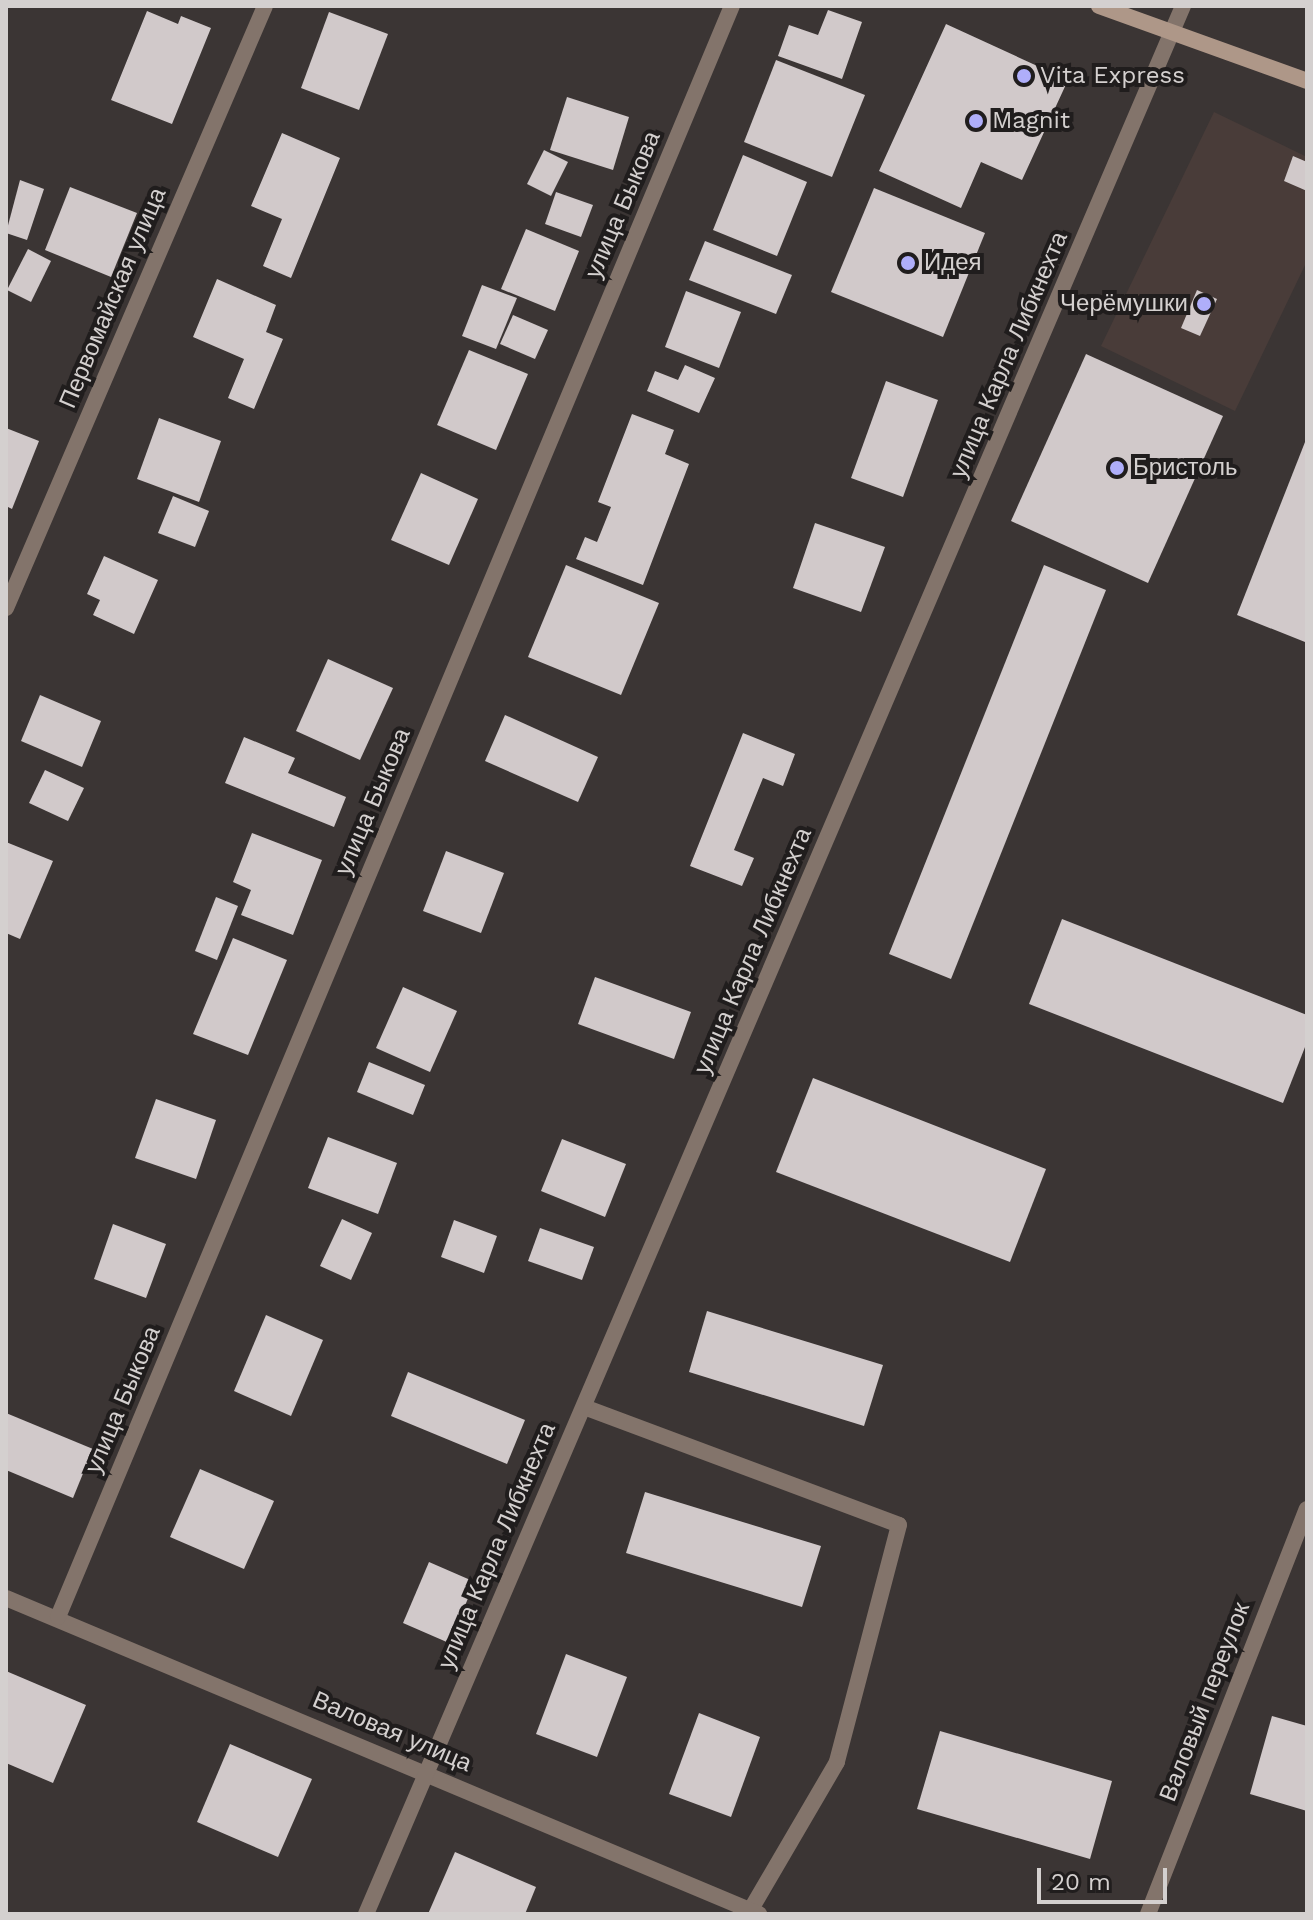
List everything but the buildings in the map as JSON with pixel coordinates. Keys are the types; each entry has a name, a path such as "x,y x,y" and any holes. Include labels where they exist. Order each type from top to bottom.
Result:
{"main road":[{"path":"1099,6 1175,30 1307,81"}],"street":[{"name":"Первомайская улица","path":"6,608 265,6"},
{"name":"улица Быкова","path":"58,1617 732,6"},
{"name":"улица Карла Либкнехта","path":"366,1914 1183,6"},
{"path":"584,1407 899,1525 837,1762 755,1912"},
{"name":"Валовый переулок","path":"1148,1914 1307,1509"},
{"name":"Валовая улица","path":"6,1598 58,1617 755,1912"}],"shaded area":[{"name":"Черёмушки","path":"1214,112 1307,157 1307,261 1235,411 1101,346"}],"place":[{"name":"Vita Express","path":"1024,76"},
{"name":"Magnit","path":"976,121"},
{"name":"Идея","path":"908,263"},
{"name":"Черёмушки","path":"1204,304"},
{"name":"Бристоль","path":"1117,468"}]}
